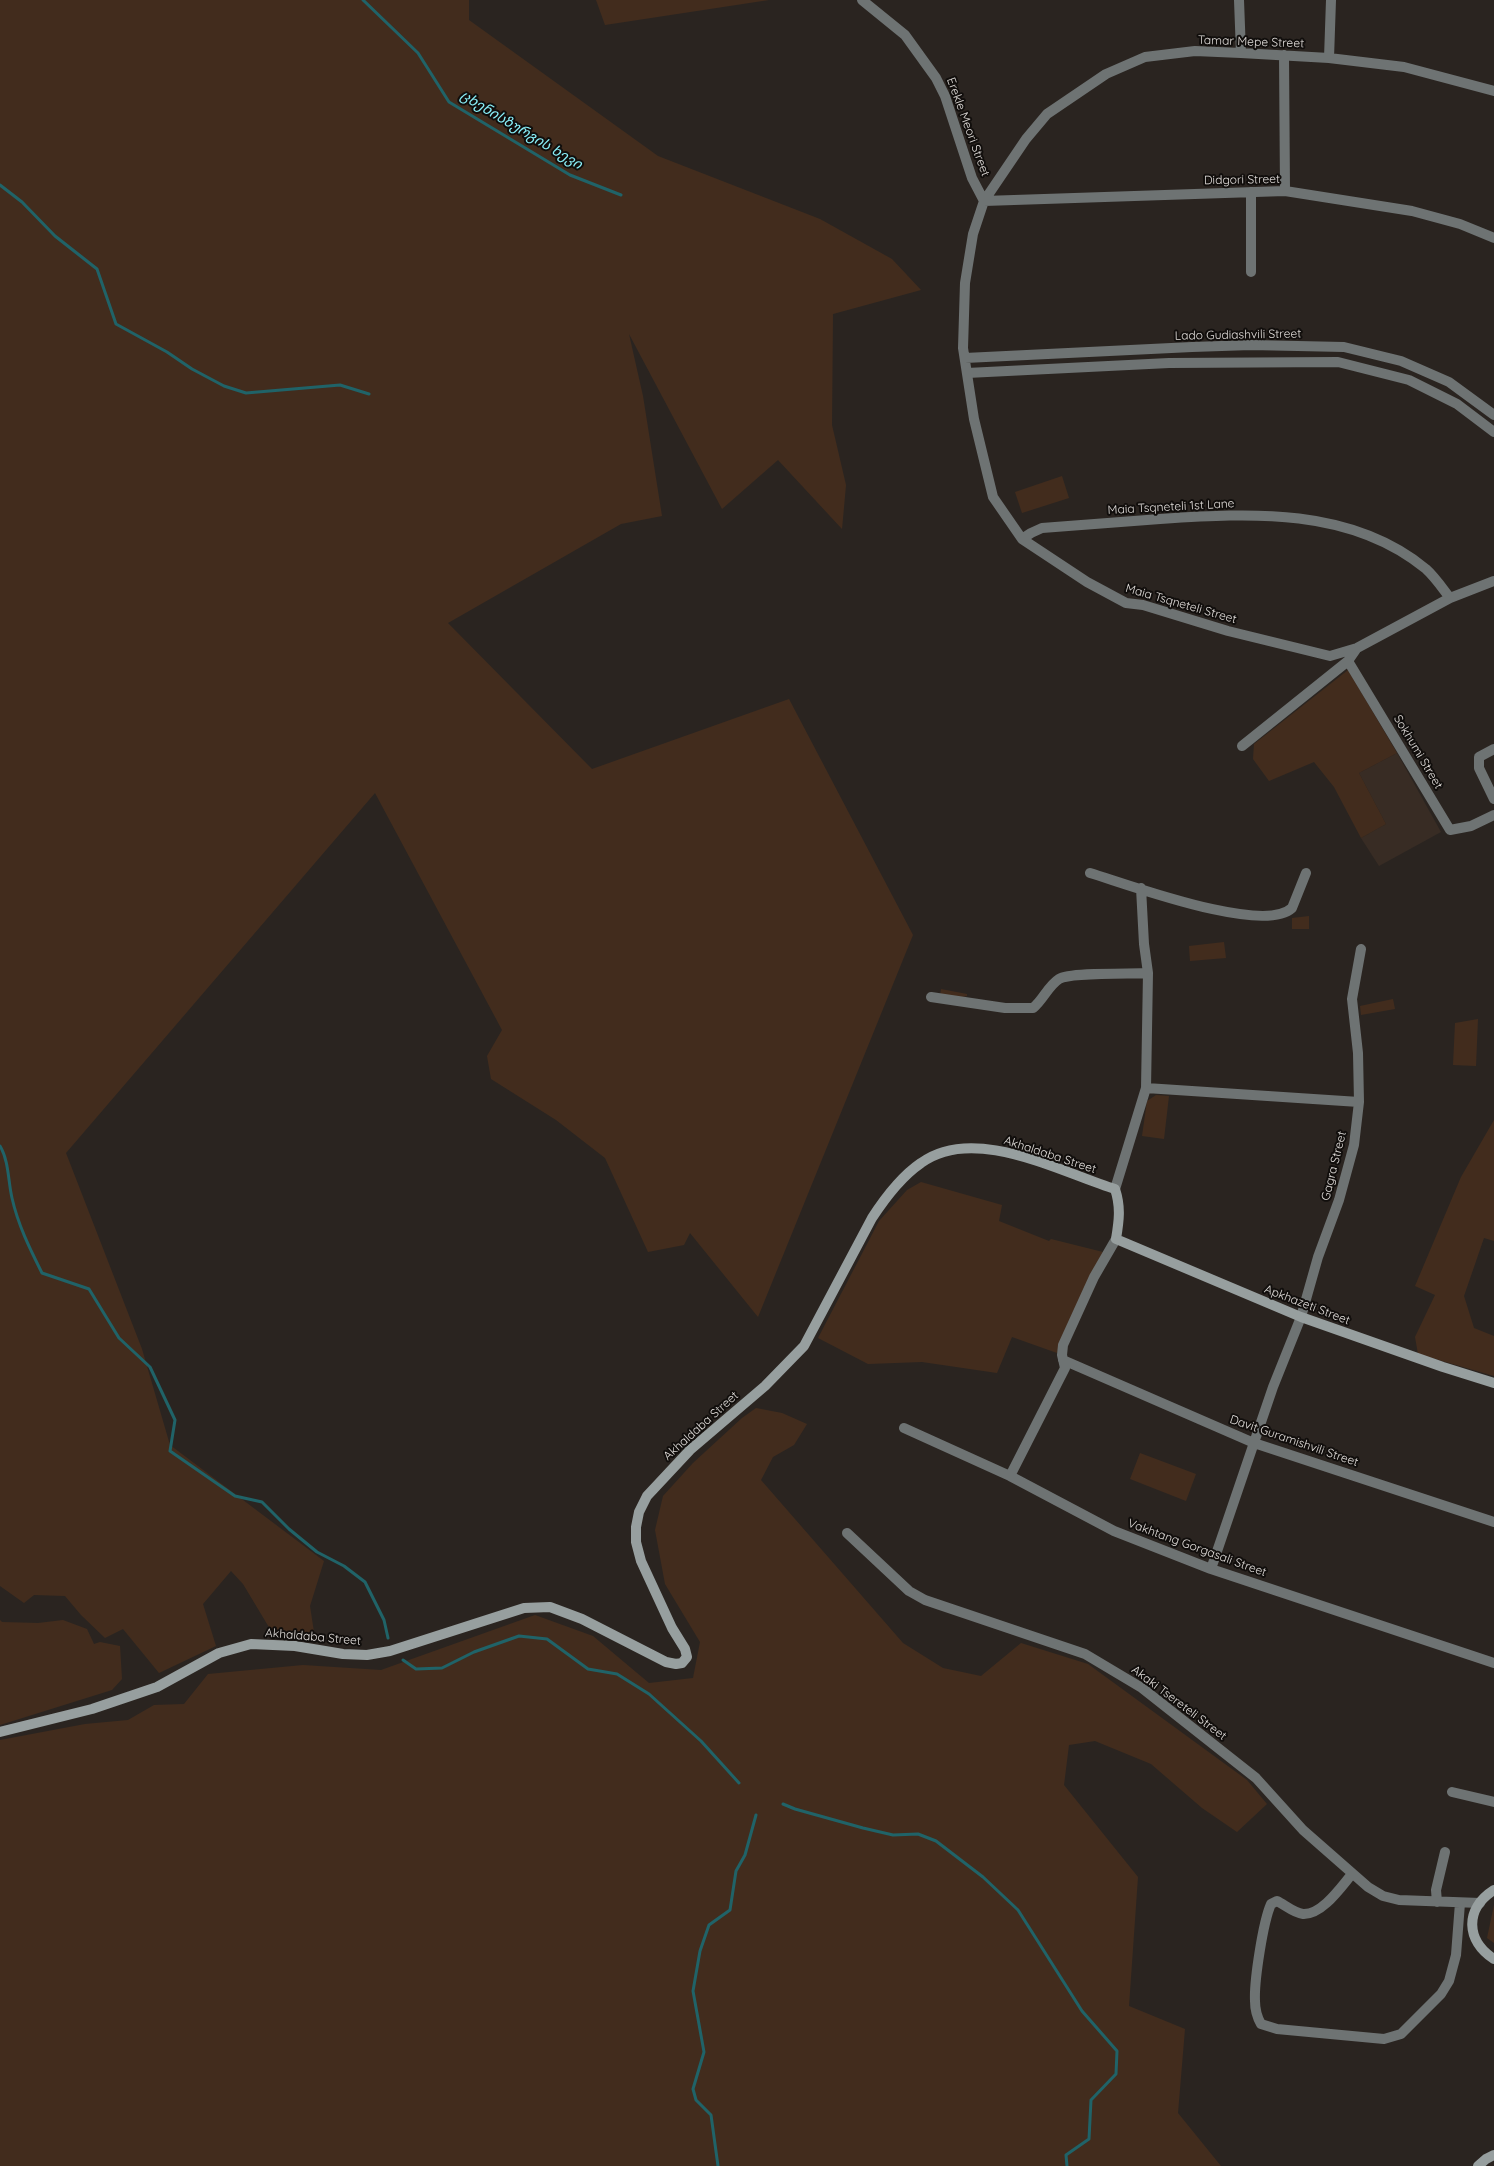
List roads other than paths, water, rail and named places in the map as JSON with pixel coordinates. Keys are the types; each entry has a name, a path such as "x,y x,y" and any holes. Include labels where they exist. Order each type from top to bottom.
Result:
{"street":[{"name":"Erekle Meori Street","path":"862,0 905,35 936,78 945,96 972,178 984,201"},
{"path":"1238,0 1241,53"},
{"path":"1329,58 1331,0"},
{"name":"Tamar Mepe Street","path":"965,358 963,348 965,283 973,234 984,201 1026,139 1047,114 1106,74 1145,57 1195,51 1241,53 1329,58 1404,67 1494,91"},
{"path":"1284,55 1285,192"},
{"path":"1251,192 1251,272"},
{"name":"Didgori Street","path":"984,201 1285,192 1412,211 1460,224 1494,238"},
{"name":"Lado Gudiashvili Street","path":"965,358 1251,345 1344,347 1401,361 1449,382 1494,415"},
{"path":"1319,347 1320,362"},
{"path":"1102,351 1102,367"},
{"name":"Maia Tsqneteli Street","path":"965,358 974,419 993,497 1022,539 1087,582 1126,603 1143,604 1228,631 1330,656 1357,648 1450,598 1494,581"},
{"path":"967,373 1199,363 1338,362 1409,380 1457,404 1494,432"},
{"name":"Maia Tsqneteli 1st Lane","path":"1022,539 1031,532 1042,528 1225,514 1296,517 1348,527 1386,543 1426,570 1450,598"},
{"path":"1242,746 1348,661 1357,648"},
{"name":"Sokhumi Street","path":"1348,661 1450,830 1471,826 1494,814"},
{"path":"1494,749 1479,757 1479,768 1494,799"},
{"path":"1090,872 1212,910 1269,917 1289,911 1292,908 1306,873"},
{"path":"1010,1476 1065,1368 1062,1350 1094,1278 1116,1239 1120,1203 1116,1188 1146,1088 1148,973 1144,944 1141,888"},
{"name":"Gagra Street","path":"1211,1568 1236,1501 1254,1443 1301,1317 1318,1257 1339,1200 1354,1145 1359,1102 1358,1053 1352,999 1361,949"},
{"path":"931,997 1005,1008 1033,1008 1041,1001 1053,984 1065,977 1148,973"},
{"path":"1146,1088 1359,1102"},
{"name":"Akhaldaba Street","path":"0,1732 92,1709 157,1687 218,1653 251,1644 296,1646 343,1654 367,1655 390,1651 524,1608 550,1607 582,1619 666,1662 682,1663 686,1656 685,1649 672,1628 641,1561 636,1542 639,1512 647,1496 690,1450 765,1386 804,1346 872,1218 894,1190 920,1163 931,1156 946,1150 970,1148 1012,1153 1116,1188"},
{"name":"Apkhazeti Street","path":"1116,1239 1301,1317 1494,1383"},
{"name":"Davit Guramishvili Street","path":"1063,1360 1254,1443 1494,1522"},
{"name":"Vakhtang Gorgasali Street","path":"904,1428 1010,1476 1114,1531 1211,1568 1494,1663"},
{"name":"Akaki Tsereteli Street","path":"847,1533 909,1591 929,1601 1085,1654 1142,1688 1256,1778 1303,1830 1352,1874 1383,1896 1399,1900 1480,1904"},
{"path":"1452,1792 1494,1802"},
{"path":"1437,1902 1437,1884 1445,1852"},
{"path":"1352,1874 1329,1902 1312,1912 1303,1914 1278,1901 1271,1904 1259,1960 1255,2000 1261,2024 1277,2029 1384,2039 1401,2034 1441,1994 1449,1981 1456,1955 1460,1903"},
{"path":"1494,1890 1480,1904 1473,1919 1472,1930 1479,1948 1494,1960"},
{"path":"1478,2166 1494,2155"}],"waterway":[{"name":"ცხენისზურგის ხევი","path":"363,0 418,53 449,102 570,175 621,195"},
{"path":"0,185 22,202 55,236 97,269 116,324 167,352 192,369 224,386 246,393 340,385 369,394"},
{"path":"0,1146 5,1158 12,1198 18,1218 42,1273 89,1289 119,1338 150,1367 175,1420 170,1451 235,1496 262,1502 289,1529 317,1552 344,1566 365,1582 384,1620 388,1638"},
{"path":"403,1660 416,1669 442,1668 474,1652 519,1636 547,1639 588,1669 617,1674 649,1694 701,1741 739,1783"},
{"path":"783,1804 863,1828 893,1835 918,1834 936,1841 983,1877 1018,1910 1082,2011 1117,2051 1116,2074 1091,2100 1089,2139 1066,2155 1067,2166"},
{"path":"718,2166 711,2115 696,2100 693,2089 704,2052 693,1991 700,1951 709,1925 730,1910 736,1871 745,1855 756,1815"}]}
